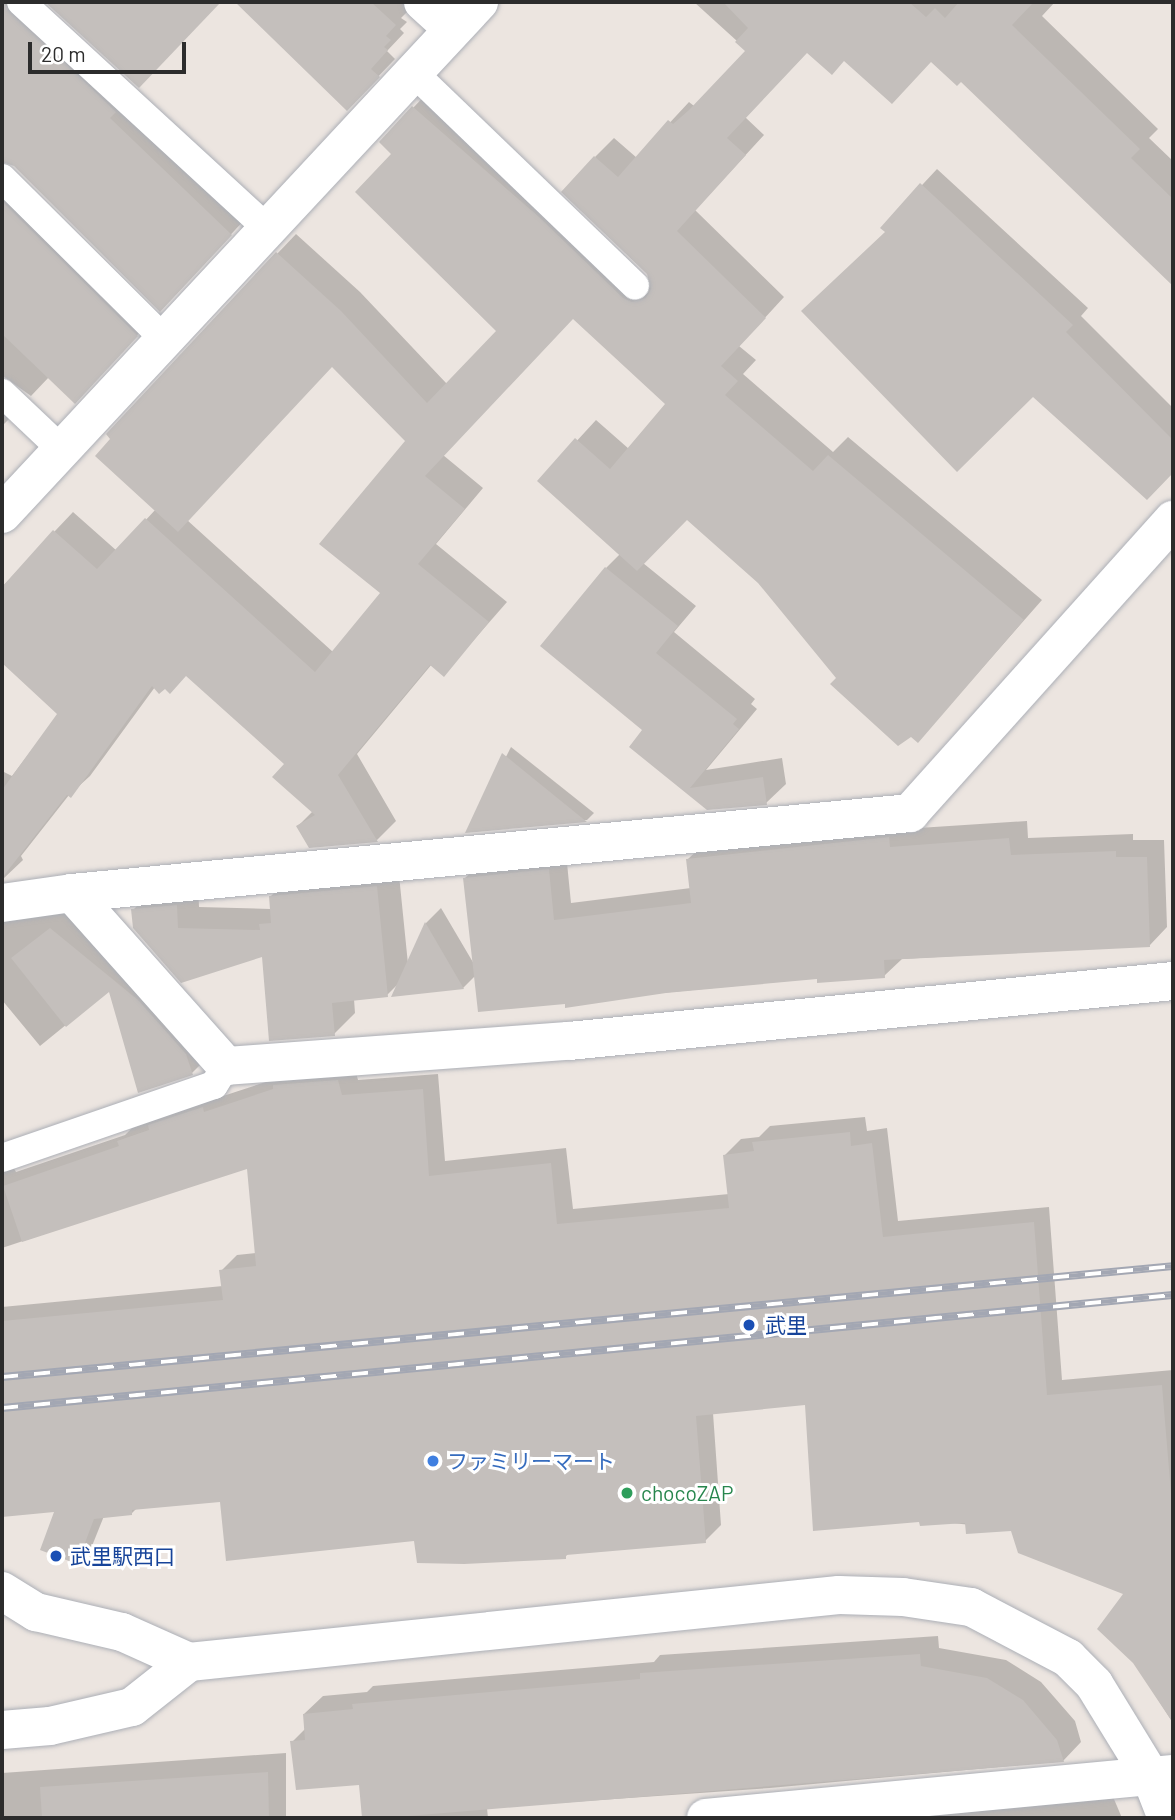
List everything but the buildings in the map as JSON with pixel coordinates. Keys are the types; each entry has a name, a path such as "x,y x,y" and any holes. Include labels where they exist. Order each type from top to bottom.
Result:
{"street":[{"path":"423,2 453,29"},
{"path":"2,514 479,2"},
{"path":"2,903 72,893 909,813 1173,520"},
{"path":"72,893 226,1066 569,1041 1173,981"},
{"path":"2,1591 36,1612 122,1632 189,1662 839,1595 903,1597 971,1607 1068,1658 1094,1684 1162,1776 1167,1818"},
{"path":"2,1730 50,1726 132,1707 189,1662"},
{"path":"706,1818 966,1806 1162,1776"}],"lane":[{"path":"21,2 267,228"},
{"path":"413,72 635,286"},
{"path":"2,178 164,339"},
{"path":"2,393 62,450"},
{"path":"2,1158 214,1085 226,1066"}],"railway":[{"path":"2,1377 1173,1266"},
{"path":"2,1408 1173,1295"}],"place":[{"name":"武里","path":"749,1325"},
{"name":"ファミリーマート","path":"433,1461"},
{"name":"chocoZAP","path":"627,1493"},
{"name":"武里駅西口","path":"56,1556"}]}
